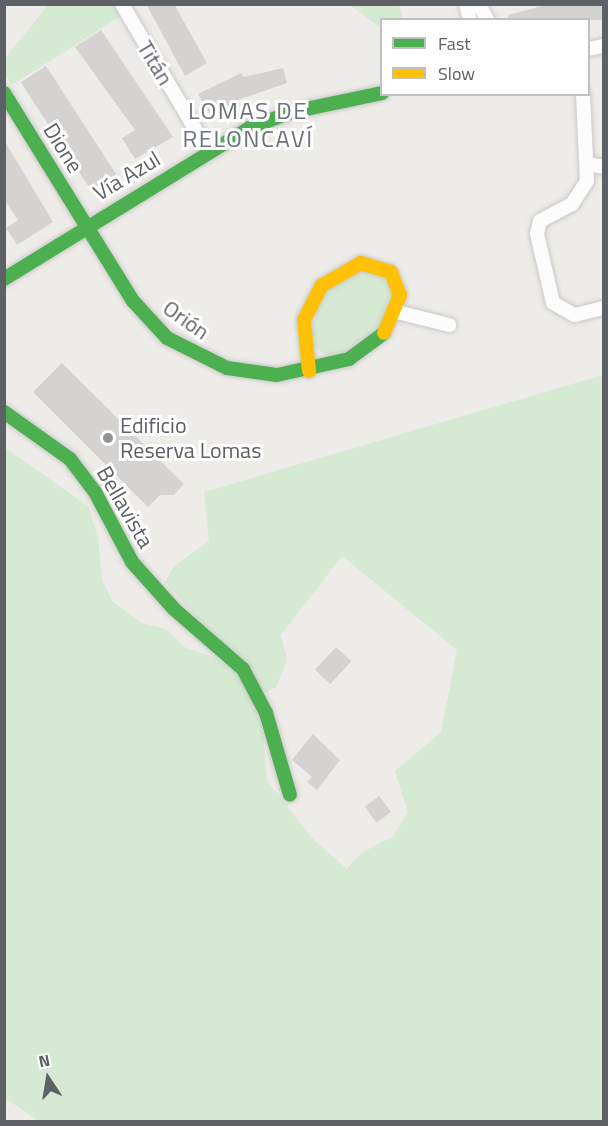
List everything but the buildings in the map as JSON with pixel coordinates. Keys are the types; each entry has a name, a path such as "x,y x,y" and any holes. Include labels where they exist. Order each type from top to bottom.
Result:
{"street":[{"name":"Titán","path":"122,4 208,151"},
{"path":"479,4 486,18"},
{"name":"Dione","path":"4,93 86,226"},
{"name":"Vía Azul","path":"4,279 208,151 276,117 380,93"},
{"path":"583,96 587,164 581,194 540,221 537,234 553,303 575,315 603,308"},
{"path":"587,164 603,167"},
{"name":"Orión","path":"86,226 143,315 181,347 244,371 309,371 373,346 397,312"},
{"path":"309,371 305,315 332,276 361,263 380,264 397,280 397,312 449,325"},
{"name":"Bellavista","path":"4,412 39,432 83,473 132,562 174,609 243,669 257,689 290,795"}],"green space":[{"path":"48,5 115,5 121,16 12,85 5,75 5,58"},
{"path":"350,5 399,5 403,18 380,18 380,27"},
{"path":"377,270 392,290 382,327 351,351 328,356 317,349 309,336 323,293 346,274"},
{"path":"603,375 603,1121 40,1122 5,1098 4,447 88,506 98,536 102,580 113,602 142,623 166,629 184,647 216,658 245,679 263,730 267,781 314,840 347,869 361,853 392,837 408,813 395,771 441,732 457,650 342,556 281,635 287,660 276,687 265,693 165,582 174,566 209,541 204,492"}],"traffic: fast":[{"path":"4,93 133,301 167,338 227,368 277,375 349,359 384,333"},
{"path":"4,279 249,128 292,112 380,93"},
{"path":"4,412 70,459 95,492 132,562 174,609 243,669 266,713 290,795"}],"traffic: slow":[{"path":"309,371 304,320 321,286 361,263 391,272 400,295 384,333"}],"place":[{"name":"Edificio Reserva Lomas","path":"108,438"}],"district":[{"name":"LOMAS DE RELONCAVÍ","path":"248,125"}]}
